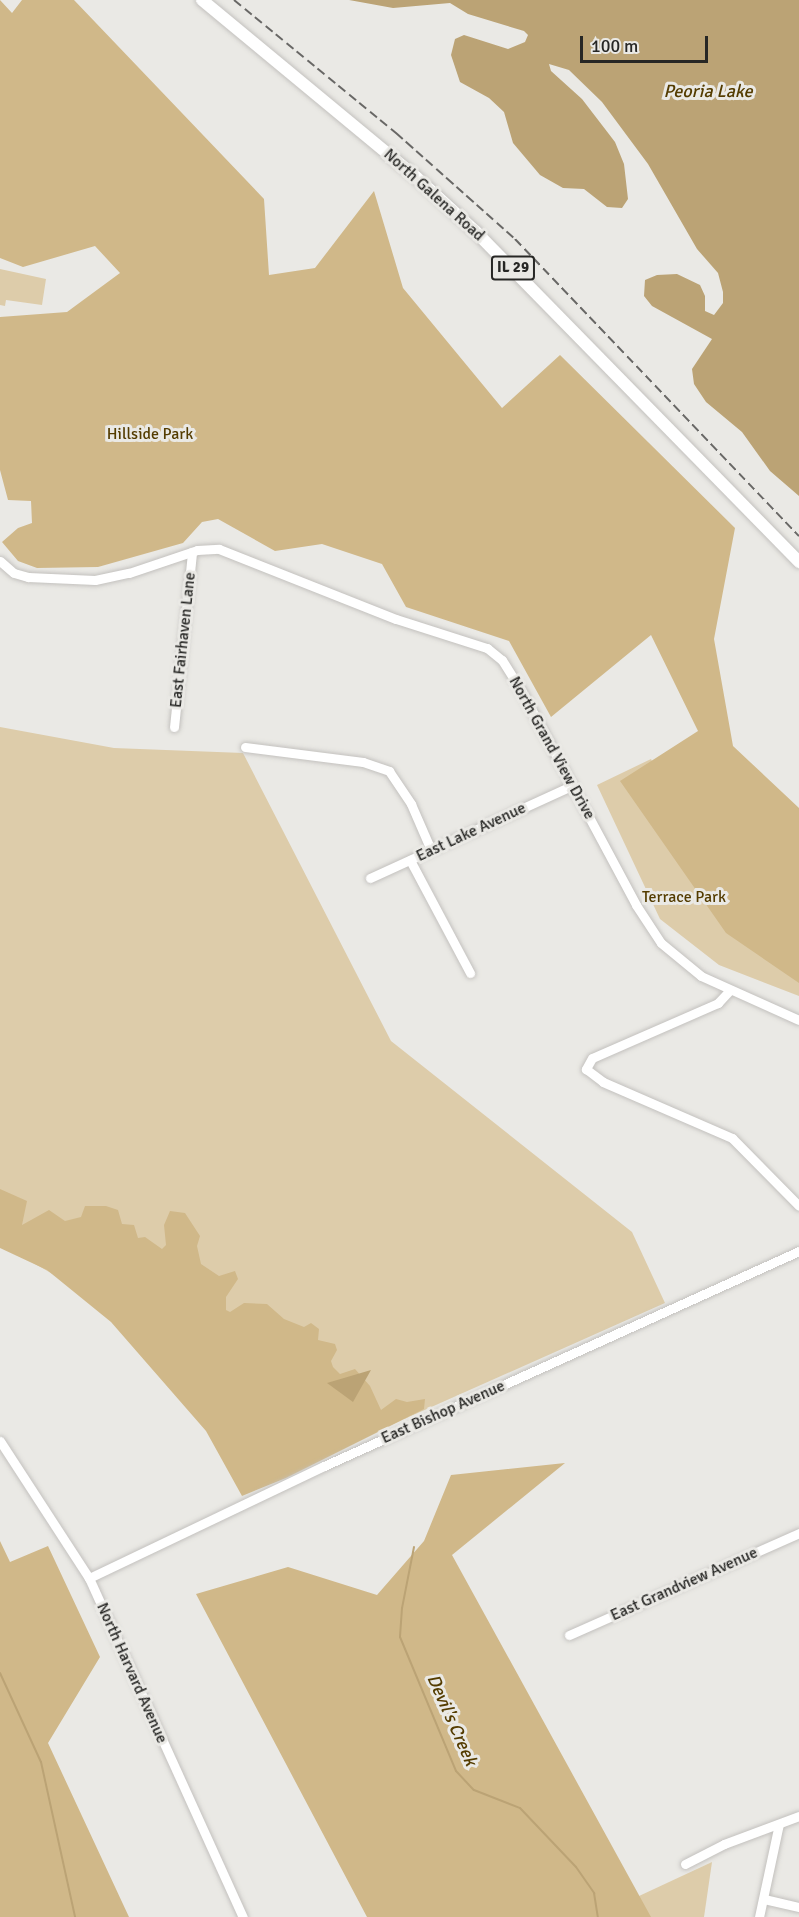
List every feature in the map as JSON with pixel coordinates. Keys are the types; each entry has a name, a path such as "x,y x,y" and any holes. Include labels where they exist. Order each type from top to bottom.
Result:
{"main road":[{"name":"North Galena Road","path":"202,0 409,170 476,232 799,562"}],"street":[{"name":"North Grand View Drive","path":"0,561 14,573 28,577 95,580 129,573 192,552 212,549 233,553 390,617 490,650 505,664 522,692 657,938 690,970 799,1020"},
{"name":"East Fairhaven Lane","path":"174,727 192,552"},
{"path":"245,747 363,762 389,771 411,804 431,850"},
{"name":"East Lake Avenue","path":"370,878 573,785"},
{"path":"410,860 470,973"},
{"path":"730,990 718,1003 592,1058 586,1067 592,1074 732,1138 799,1206"},
{"name":"East Bishop Avenue","path":"89,1578 324,1466 799,1251"},
{"name":"North Harvard Avenue","path":"0,1441 89,1578 243,1917"},
{"name":"East Grandview Avenue","path":"569,1635 799,1533"},
{"path":"685,1863 799,1816"},
{"path":"759,1917 779,1824"},
{"path":"764,1899 799,1906"}],"green space":[{"name":"Hillside Park","path":"0,0 12,13 22,0 74,0 264,199 269,275 315,268 374,191 403,288 502,408 560,355 735,528 714,639 733,746 799,808 799,983 726,933 620,781 698,731 651,635 551,717 509,641 406,607 382,564 322,544 275,551 218,519 202,522 183,543 98,567 37,568 18,561 2,542 18,528 32,523 31,501 8,500 0,470 0,317 67,312 120,273 95,246 23,267 0,258"},
{"path":"0,269 46,279 42,305 6,300 5,306 0,305"},
{"path":"0,727 114,748 243,753 391,1041 632,1232 665,1303 243,1491 193,1389 130,1318 0,1244"},
{"name":"Terrace Park","path":"651,759 738,935 799,905 799,996 719,965 660,919 597,785"},
{"path":"0,1189 27,1201 22,1225 49,1210 65,1221 81,1217 85,1206 106,1206 118,1210 122,1224 134,1225 138,1238 145,1237 162,1249 166,1245 164,1225 170,1211 185,1213 200,1236 197,1246 201,1264 219,1276 235,1271 238,1279 226,1297 226,1310 230,1312 244,1303 267,1304 284,1319 304,1327 311,1323 319,1329 318,1340 335,1344 337,1350 331,1361 333,1367 340,1374 355,1369 370,1386 381,1410 396,1399 407,1402 425,1399 424,1409 286,1478 242,1496 206,1431 111,1322 47,1270 0,1248"},
{"path":"565,1463 452,1555 651,1917 367,1917 196,1594 288,1567 377,1595 424,1541 451,1475"},
{"path":"0,1541 10,1562 48,1546 100,1657 48,1743 129,1917 0,1917"},
{"path":"712,1862 704,1917 610,1917 609,1910"}],"water":[{"name":"Peoria Lake","path":"349,0 799,0 799,496 770,471 742,432 706,402 694,384 692,369 712,339 652,306 644,296 645,280 657,275 677,274 700,285 705,296 705,311 714,315 723,303 723,292 718,273 697,249 648,164 602,102 569,70 549,64 551,71 582,99 615,142 624,164 628,199 622,208 607,207 584,189 563,188 540,175 513,143 504,112 489,98 460,82 451,55 455,39 464,35 508,49 525,42 528,35 524,31 468,14 450,3 393,8"},
{"path":"371,1370 353,1402 327,1383"}],"waterway":[{"name":"Devil's Creek","path":"414,1547 402,1608 400,1637 456,1771 474,1790 520,1808 576,1867 594,1893 598,1917"},
{"path":"0,1673 41,1762 75,1917"}],"railway":[{"path":"234,0 396,133 515,239 799,536"}]}
